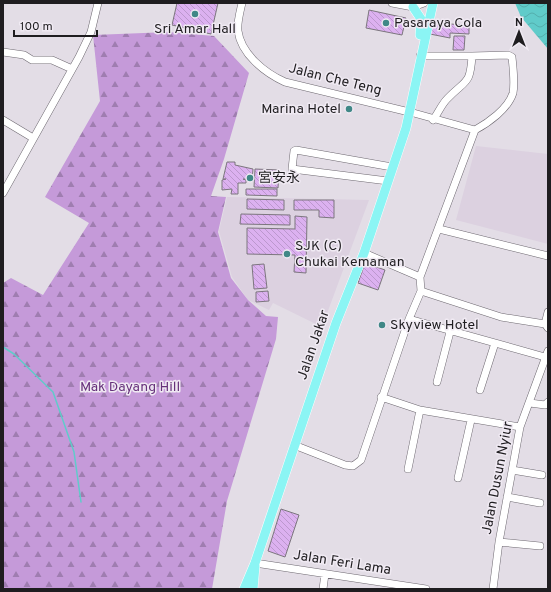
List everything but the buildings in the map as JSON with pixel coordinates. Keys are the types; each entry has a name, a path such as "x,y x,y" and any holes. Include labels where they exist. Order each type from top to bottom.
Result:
{"main road":[{"name":"Jalan Jakar","path":"244,589 255,563 336,323 364,253 402,138 433,3"},
{"name":"Jalan Jakar","path":"408,112 422,28 421,18 413,7"},
{"name":"Jalan Jakar","path":"253,589 255,563"}],"street":[{"path":"3,193 72,69 90,32 98,3"},
{"name":"Jalan Che Teng","path":"242,3 238,22 240,40 250,56 276,78 298,85 475,130"},
{"path":"392,3 413,7 424,3"},
{"path":"3,52 24,55 32,60 52,60 72,69"},
{"path":"294,445 346,465 353,466 361,460 409,319 421,291 420,278 475,130 488,123 509,100 512,93 513,80 510,55 420,56"},
{"path":"433,120 446,99 468,81 471,72 472,56"},
{"path":"3,120 33,138"},
{"path":"388,181 292,169 294,151 296,150 392,167"},
{"path":"439,229 548,256"},
{"path":"364,253 420,278"},
{"path":"421,291 501,317 546,326 548,312"},
{"path":"409,319 450,332 547,354"},
{"path":"437,382 450,332"},
{"path":"480,390 495,343"},
{"name":"Jalan Dusun Nyiur","path":"493,589 499,542 520,427 547,354"},
{"path":"381,398 420,410 520,427"},
{"path":"530,403 545,405 548,402"},
{"path":"408,469 420,410"},
{"path":"458,478 472,420"},
{"path":"512,470 542,476"},
{"path":"507,497 540,503"},
{"path":"499,542 540,546"},
{"name":"Jalan Feri Lama","path":"255,563 325,574 376,585 426,589"},
{"path":"323,589 325,574"}],"shaded area":[{"path":"476,146 548,154 548,244 456,220"},
{"name":"SJK (C) Chukai Kemaman","path":"227,197 369,200 322,327 273,303 269,310 248,300 232,277 219,231"}],"green space":[{"name":"Mak Dayang Hill","path":"169,32 214,36 249,73 224,159 211,196 226,197 218,232 231,278 248,300 266,316 278,317 276,339 227,501 212,589 3,589 3,283 11,278 43,295 89,223 45,197 100,101 93,35"}],"water":[{"path":"515,3 548,3 548,49 521,17"}],"waterway":[{"path":"3,347 14,354 53,392 74,452 81,502"}],"place":[{"name":"Sri Amar Hall","path":"195,14"},
{"name":"Pasaraya Cola","path":"386,23"},
{"name":"Marina Hotel","path":"349,109"},
{"name":"宮安永","path":"250,178"},
{"name":"SJK (C) Chukai Kemaman","path":"287,254"},
{"name":"Skyview Hotel","path":"382,325"}]}
